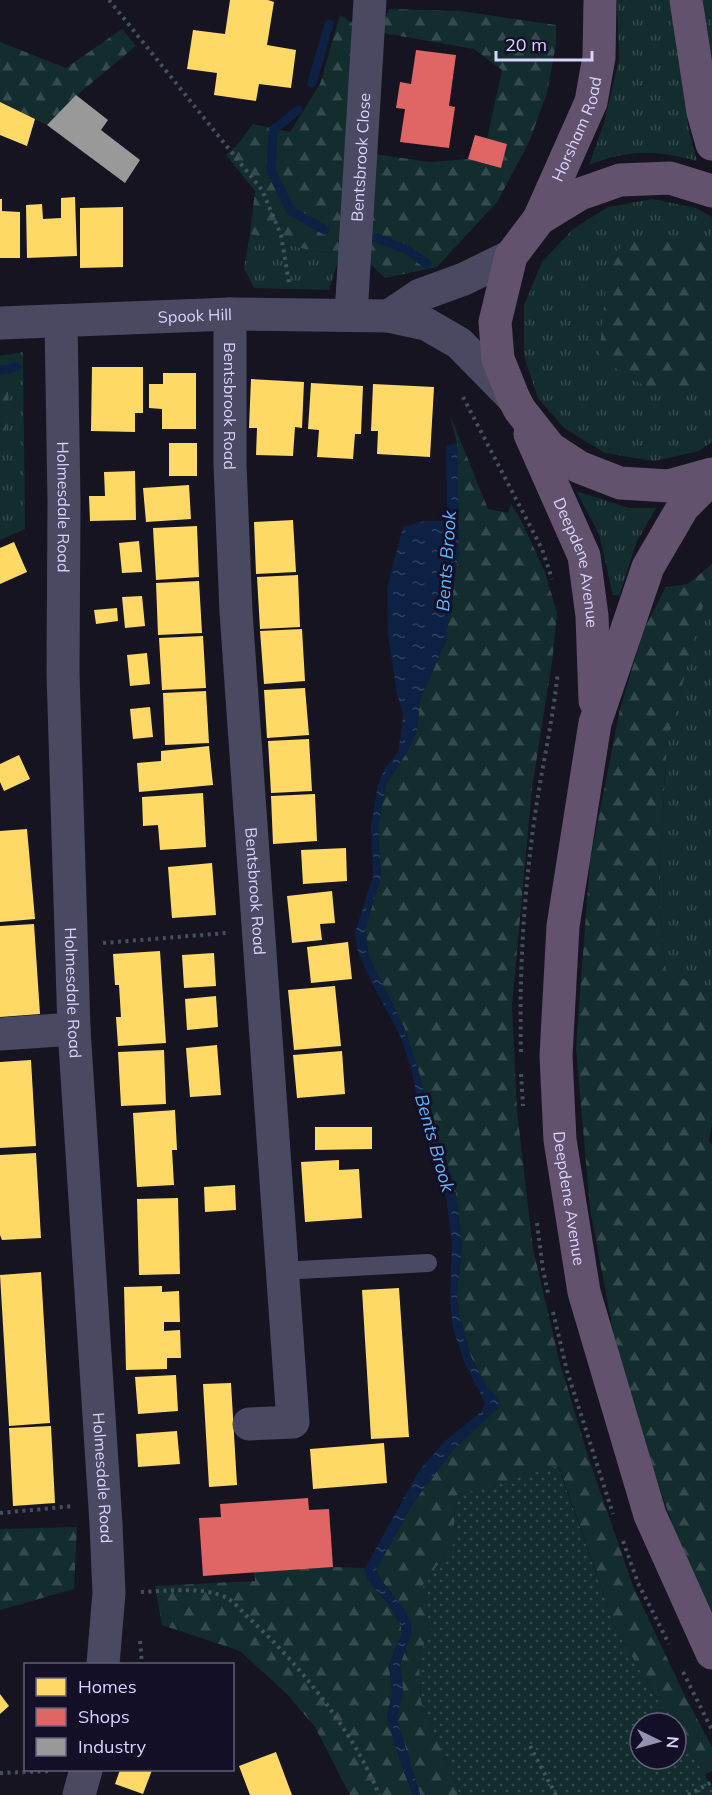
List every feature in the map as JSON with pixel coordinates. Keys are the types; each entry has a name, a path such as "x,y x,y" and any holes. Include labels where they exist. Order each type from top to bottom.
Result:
{"highway":[{"name":"Horsham Road","path":"539,219 591,102 599,57 600,0"},
{"path":"686,0 703,112 712,144"},
{"path":"712,191 670,178 620,180 580,194 539,219 511,256 495,322 498,359 517,404 550,448 579,467 620,483 669,486 712,476"},
{"name":"Deepdene Avenue","path":"517,404 584,556 592,616 595,723"},
{"name":"Deepdene Avenue","path":"712,476 683,507 648,567 595,723 563,926 556,1056 560,1140 584,1292 650,1515 712,1653"}],"street":[{"name":"Bentsbrook Close","path":"351,315 370,0"},
{"path":"389,316 420,295 464,279 511,256"},
{"name":"Spook Hill","path":"0,323 230,314 389,316 426,324 459,343 517,404"},
{"name":"Bentsbrook Road","path":"230,314 230,465 235,589 293,1422 249,1424"},
{"name":"Holmesdale Road","path":"61,321 64,502 63,673 75,1029 109,1593 103,1663"},
{"path":"0,1034 75,1029"},
{"path":"79,1795 86,1771"}],"lane":[{"path":"281,1271 428,1263"}],"path":[{"path":"109,0 262,190 281,235 288,266 292,315"},
{"path":"99,944 258,931"},
{"path":"0,1513 105,1503"},
{"path":"109,1593 197,1590 227,1598 278,1644 343,1727 370,1772 379,1795"},
{"path":"140,1639 142,1663"},
{"path":"530,1746 556,1795"},
{"path":"0,1773 57,1771"},
{"path":"688,1795 711,1783"}],"green space":[{"path":"617,0 671,0 689,131 697,161 643,153 617,156 589,165 604,123 619,60"},
{"path":"703,0 712,0 712,71"},
{"path":"389,9 460,11 556,25 556,44 547,93 529,142 497,202 437,267 385,278 367,261 375,154 429,162 468,159 501,168 507,144 487,139 502,70 474,49 383,33 384,21"},
{"path":"340,15 354,24 340,254 305,249 250,234 255,191 226,155 253,124 290,132 320,84"},
{"path":"122,29 136,46 77,95 47,125 0,102 0,42 66,68"},
{"path":"653,199 696,208 712,217 712,442 699,451 654,461 605,453 564,428 538,398 524,356 524,305 542,262 573,229 608,207"},
{"path":"250,234 305,249 340,254 329,290 254,288 244,268"},
{"path":"663,235 701,241 712,250 712,392 645,386 599,358 608,266 625,240"},
{"path":"23,352 25,529 0,540 0,356"},
{"path":"6,362 9,406 5,435 0,435 0,364"},
{"path":"450,415 488,509 508,513 511,504 519,516 545,572 557,613 552,662 532,788 512,1005 517,1111 533,1249 560,1363 588,1456 633,1586 712,1747 712,1771 704,1775 688,1749 688,1711 665,1711 617,1632 559,1467 455,1496 454,1543 423,1585 430,1630 419,1658 421,1701 460,1795 420,1795 397,1720 403,1690 400,1665 411,1634 404,1609 376,1570 413,1503 452,1451 498,1408 499,1399 487,1387 471,1357 459,1314 457,1293 462,1247 455,1186 446,1159 431,1127 421,1079 404,1027 369,957 365,929 381,877 378,827 386,784 406,754 417,731 420,700 445,643 459,551 457,444"},
{"path":"576,491 629,508 656,508 637,541 619,596 613,595 599,534"},
{"path":"712,564 712,594 704,602 667,743 658,893 666,970 712,993 712,1123 709,1141 712,1145 712,1612 683,1555 622,1378 590,1209 576,1047 590,861 620,709 644,629 666,587 688,584"},
{"path":"712,594 712,993 666,970 658,893 667,743 704,601"},
{"path":"558,1466 617,1632 665,1711 628,1711 628,1771 688,1771 688,1748 712,1787 712,1795 460,1795 421,1701 419,1658 430,1630 423,1585 454,1543 455,1496"},
{"path":"77,1527 74,1589 0,1610 0,1529"},
{"path":"333,1567 365,1568 367,1579 390,1606 401,1626 401,1636 389,1664 392,1694 387,1717 413,1795 350,1795 315,1727 287,1694 240,1651 162,1625 155,1586 255,1581 254,1572"}],"water":[{"path":"457,444 459,551 445,643 420,700 417,731 406,754 386,784 378,827 381,877 365,929 369,957 404,1027 421,1079 431,1127 446,1159 455,1186 462,1247 457,1293 459,1314 471,1357 487,1387 499,1399 498,1408 452,1451 413,1503 376,1570 411,1622 411,1634 400,1665 403,1690 397,1720 420,1795 413,1795 387,1717 392,1694 389,1664 401,1637 401,1626 390,1606 367,1579 365,1568 419,1471 445,1441 482,1411 485,1403 464,1361 453,1328 450,1300 452,1242 444,1182 422,1125 412,1071 400,1035 358,952 355,933 373,876 371,825 378,785 384,770 398,752 402,728 403,713 397,694 388,634 387,588 403,527 425,521 447,521 446,445"}],"building: Homes":[{"path":"230,0 274,2 267,45 296,50 291,88 259,84 256,101 214,95 217,73 187,69 193,30 225,34"},
{"path":"0,102 35,119 27,146 0,135"},
{"path":"75,197 77,256 27,258 26,205 42,204 43,219 61,218 61,198"},
{"path":"0,199 2,199 2,211 20,212 20,258 0,258"},
{"path":"123,207 123,267 80,268 80,208"},
{"path":"92,367 143,367 143,413 135,413 135,432 91,431"},
{"path":"163,373 196,373 196,429 162,429 162,409 149,408 149,384 163,384"},
{"path":"251,379 304,382 302,428 295,427 293,456 256,455 257,428 249,428"},
{"path":"311,383 363,386 361,434 355,434 353,459 317,457 319,430 308,429"},
{"path":"373,384 434,387 430,457 377,454 378,431 371,431"},
{"path":"169,443 197,443 197,476 169,476"},
{"path":"135,471 136,520 90,521 89,496 105,496 104,472"},
{"path":"189,485 191,519 146,522 143,488"},
{"path":"293,520 296,572 256,574 254,522"},
{"path":"197,526 199,577 156,580 153,528"},
{"path":"139,541 142,572 122,573 119,543"},
{"path":"14,542 27,572 0,584 0,548"},
{"path":"298,575 300,627 260,629 257,577"},
{"path":"199,581 202,633 158,635 156,583"},
{"path":"142,596 145,626 125,628 122,597"},
{"path":"117,608 118,621 96,624 94,610"},
{"path":"302,629 305,681 264,684 260,631"},
{"path":"203,636 206,688 162,690 159,638"},
{"path":"147,653 150,684 130,686 127,655"},
{"path":"305,688 309,735 267,738 264,690"},
{"path":"206,691 209,743 165,745 163,693"},
{"path":"150,707 153,737 133,739 130,709"},
{"path":"309,739 312,791 271,793 268,741"},
{"path":"209,746 213,785 139,792 137,763 161,761 161,751"},
{"path":"19,755 30,779 4,791 0,782 0,764"},
{"path":"203,793 206,847 160,850 158,825 143,826 142,797"},
{"path":"315,794 317,841 273,844 271,796"},
{"path":"27,829 35,919 0,922 0,831"},
{"path":"346,848 347,881 303,884 301,850"},
{"path":"212,863 216,915 172,918 168,867"},
{"path":"332,891 335,923 320,924 322,940 292,943 287,896"},
{"path":"34,924 40,1014 0,1017 0,926"},
{"path":"348,942 352,979 311,983 307,947"},
{"path":"160,951 166,1043 118,1046 116,1017 121,1017 119,985 115,985 113,954"},
{"path":"214,953 216,986 184,988 182,955"},
{"path":"335,986 341,1046 294,1050 288,990"},
{"path":"216,996 218,1027 187,1030 185,999"},
{"path":"217,1045 221,1095 190,1097 186,1048"},
{"path":"164,1050 166,1104 121,1106 118,1052"},
{"path":"342,1051 345,1094 297,1098 293,1055"},
{"path":"31,1060 36,1146 0,1148 0,1062"},
{"path":"175,1110 177,1150 172,1150 174,1185 137,1187 133,1113"},
{"path":"315,1127 372,1127 372,1149 315,1150"},
{"path":"36,1153 41,1238 2,1240 0,1235 0,1155"},
{"path":"339,1160 339,1170 359,1169 362,1218 305,1222 301,1162"},
{"path":"235,1185 236,1210 205,1212 204,1187"},
{"path":"178,1198 180,1274 139,1275 137,1199"},
{"path":"41,1272 50,1423 9,1426 0,1275"},
{"path":"162,1286 162,1292 179,1291 180,1322 164,1322 164,1331 180,1330 181,1358 167,1358 167,1369 126,1370 124,1287"},
{"path":"399,1288 409,1437 371,1439 362,1290"},
{"path":"176,1375 178,1411 138,1414 135,1377"},
{"path":"231,1383 237,1485 209,1487 203,1384"},
{"path":"51,1426 55,1503 13,1506 9,1428"},
{"path":"177,1431 180,1464 138,1467 136,1434"},
{"path":"384,1443 387,1483 313,1489 310,1449"},
{"path":"0,1694 9,1706 0,1714"},
{"path":"276,1752 292,1795 250,1795 239,1766"},
{"path":"120,1771 152,1771 143,1794 115,1784"}],"building: Shops":[{"path":"416,50 456,55 449,106 455,107 449,148 400,142 405,109 396,108 400,82 411,84"},
{"path":"475,135 507,144 501,168 468,159"},
{"path":"308,1498 309,1510 329,1509 333,1567 203,1576 199,1518 221,1517 220,1504"}],"building: Industry":[{"path":"76,95 108,120 101,130 140,160 125,183 47,125"}],"waterway":[{"name":"Bents Brook","path":"312,83 329,24"},
{"name":"Bents Brook","path":"298,110 273,130 271,171 291,211 325,230"},
{"name":"Bents Brook","path":"376,238 406,249 427,264"},
{"path":"0,371 16,367"}]}
